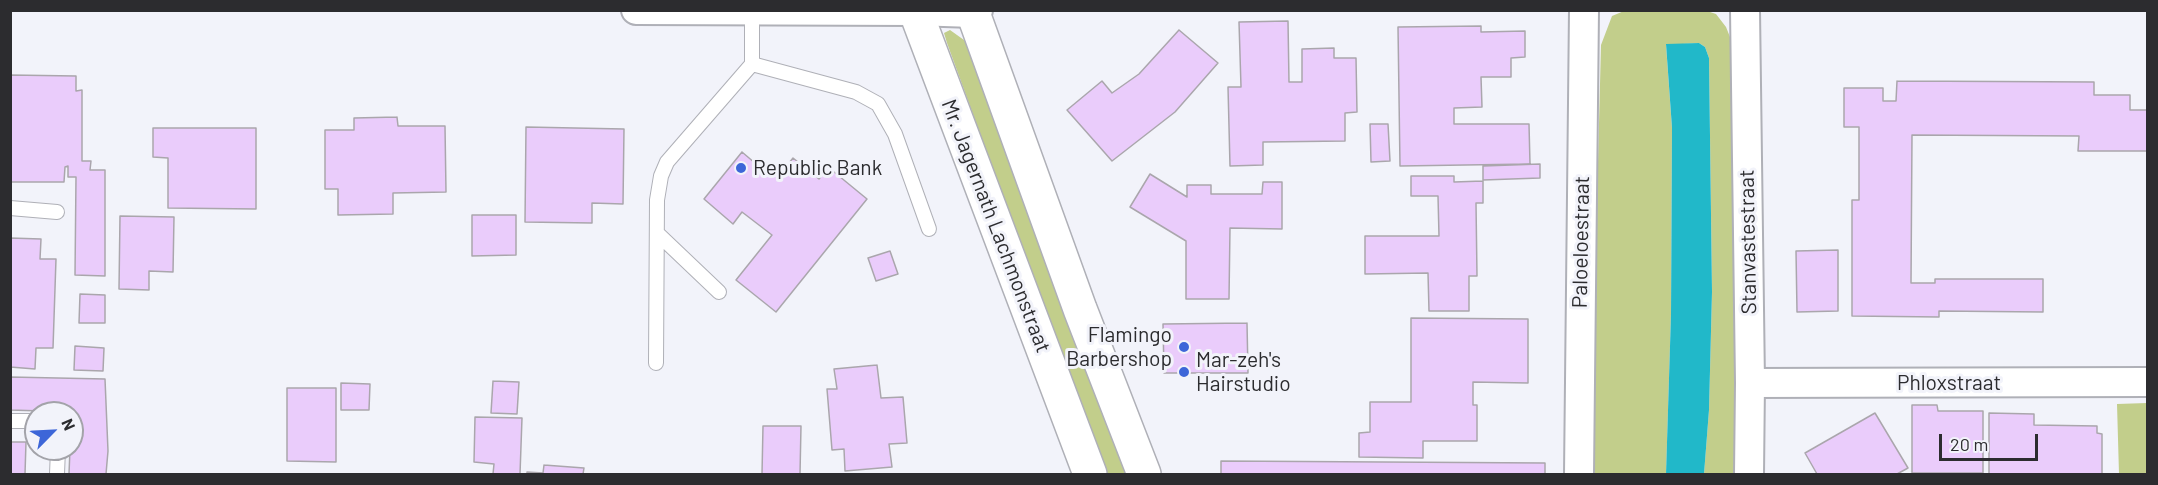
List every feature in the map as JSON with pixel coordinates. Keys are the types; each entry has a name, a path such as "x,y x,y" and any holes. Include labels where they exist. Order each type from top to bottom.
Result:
{"main road":[{"name":"Mr. Jagernath Lachmonstraat","path":"915,11 1090,474"},
{"path":"974,11 1080,309 1144,474"}],"street":[{"path":"636,10 974,11"},
{"name":"Paloeloestraat","path":"1579,474 1584,10"},
{"name":"Stanvastestraat","path":"1745,10 1749,474"},
{"name":"Phloxstraat","path":"1750,383 2148,382"}],"lane":[{"path":"656,363 657,200 661,176 667,162 752,64 752,11"},
{"path":"752,64 856,92 878,104 895,134 929,229"},
{"path":"10,208 57,212"},
{"path":"657,233 719,292"}],"green space":[{"path":"1624,11 1707,11 1716,14 1726,27 1732,42 1734,57 1735,474 1704,474 1709,410 1712,292 1709,58 1705,47 1699,43 1666,45 1672,128 1671,314 1666,474 1590,474 1601,45 1612,16"},
{"path":"950,30 964,40 973,53 1127,474 1104,474 947,43 944,33"},
{"path":"2147,403 2147,474 2119,474 2117,404"}],"water":[{"path":"1699,43 1705,47 1709,58 1712,292 1709,410 1704,474 1666,474 1671,314 1672,128 1666,44"}],"building":[{"path":"1288,21 1289,82 1302,82 1302,49 1334,48 1334,58 1356,58 1357,112 1345,113 1345,141 1263,142 1263,165 1230,166 1228,87 1241,87 1239,22"},
{"path":"1481,26 1481,32 1525,31 1525,57 1511,58 1511,77 1481,77 1482,107 1454,108 1454,124 1529,124 1530,164 1400,166 1398,27"},
{"path":"1179,30 1218,63 1175,112 1112,161 1067,110 1102,81 1112,93 1139,74"},
{"path":"10,75 76,76 76,91 82,90 82,161 91,161 90,170 105,170 105,276 75,275 76,177 68,177 68,166 65,167 64,182 10,182"},
{"path":"1897,81 2094,82 2094,95 2130,95 2130,110 2148,110 2148,151 2078,151 2079,136 1912,135 1911,283 1935,283 1935,279 2043,279 2043,312 1939,311 1939,317 1852,316 1852,200 1859,200 1859,127 1844,127 1844,88 1883,88 1883,101 1896,101"},
{"path":"397,117 398,126 445,126 446,192 393,193 393,214 338,215 338,189 325,189 325,130 354,130 354,118"},
{"path":"1370,124 1388,124 1390,161 1371,162"},
{"path":"526,127 624,129 623,204 592,203 592,223 525,222"},
{"path":"153,128 256,128 256,209 168,208 168,158 153,157"},
{"path":"742,152 769,175 776,166 782,172 793,158 819,179 828,167 867,199 776,312 736,280 772,235 742,212 733,224 704,199"},
{"path":"1540,164 1540,178 1483,180 1483,166"},
{"path":"1150,174 1187,197 1187,185 1211,185 1211,194 1262,194 1263,182 1282,182 1282,229 1230,228 1229,299 1186,299 1186,241 1130,207"},
{"path":"1411,176 1454,176 1454,182 1483,181 1483,203 1476,203 1477,276 1469,276 1469,311 1429,311 1428,273 1365,274 1365,236 1439,236 1438,196 1411,196"},
{"path":"472,215 516,215 516,255 472,256"},
{"path":"120,216 174,217 173,272 149,271 149,290 119,289"},
{"path":"10,238 41,239 40,259 56,259 53,348 36,348 35,369 10,367"},
{"path":"1838,250 1838,311 1797,312 1796,251"},
{"path":"890,251 898,274 876,281 868,258"},
{"path":"80,294 105,295 105,323 79,323"},
{"path":"1411,318 1528,319 1528,383 1473,382 1473,405 1477,405 1477,441 1423,441 1423,458 1359,457 1359,433 1370,432 1370,402 1411,402"},
{"path":"1247,323 1248,373 1164,373 1163,324"},
{"path":"75,346 104,348 103,371 74,370"},
{"path":"877,365 881,398 903,397 907,443 889,444 892,467 845,471 844,449 832,450 827,389 837,389 834,369"},
{"path":"10,377 105,379 108,451 106,474 69,474 70,461 84,461 84,401 24,401 24,410 10,410"},
{"path":"493,381 519,382 517,414 491,413"},
{"path":"341,383 370,384 369,410 341,410"},
{"path":"287,388 336,388 336,462 287,461"},
{"path":"1912,405 1937,405 1938,411 1983,411 1983,473 1912,473"},
{"path":"1875,413 1908,468 1897,474 1817,474 1805,453"},
{"path":"1989,413 2034,414 2034,425 2097,426 2097,433 2102,434 2102,474 1989,474"},
{"path":"475,417 522,418 520,474 493,474 494,464 474,462"},
{"path":"763,426 801,426 800,474 762,474"},
{"path":"10,442 24,442 25,474 10,474"},
{"path":"1221,461 1545,463 1545,474 1221,474"},
{"path":"544,465 584,468 583,474 527,474 527,472 543,473"}],"place":[{"name":"Republic Bank","path":"741,168"},
{"name":"Flamingo Barbershop","path":"1184,347"},
{"name":"Mar-zeh's Hairstudio","path":"1184,372"}]}
